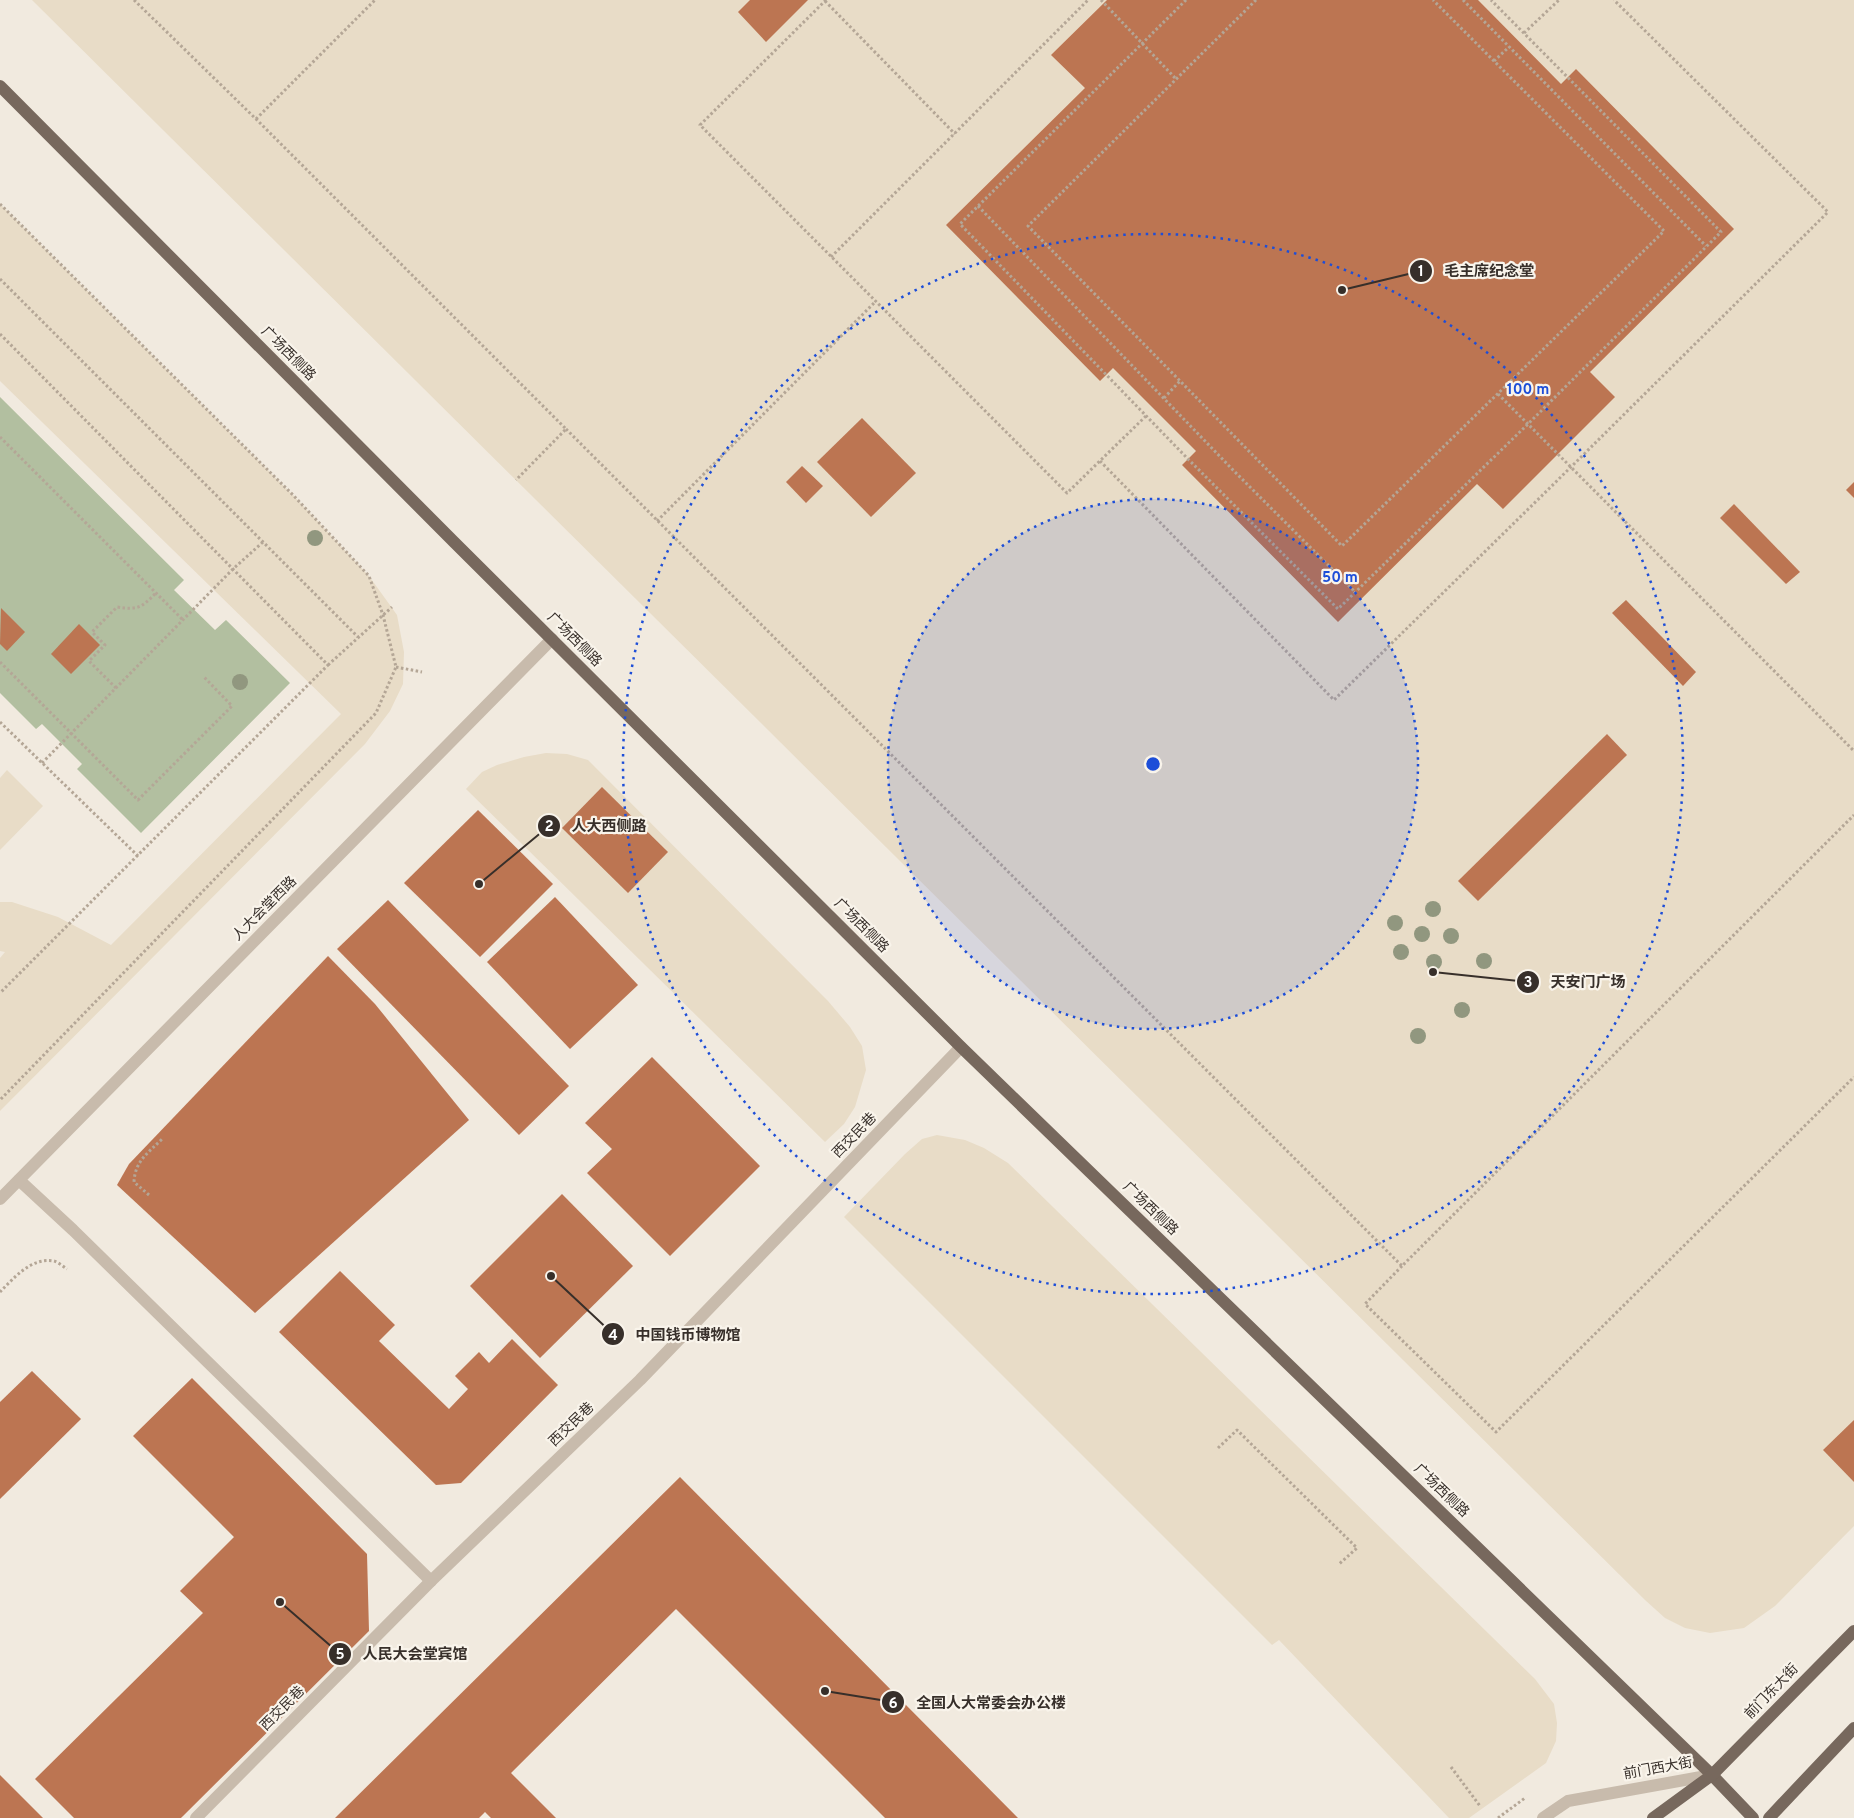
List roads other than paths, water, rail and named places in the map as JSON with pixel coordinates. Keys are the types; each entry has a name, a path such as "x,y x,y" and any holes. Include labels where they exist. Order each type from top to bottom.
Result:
{"main road":[{"name":"广场西侧路","path":"0,86 961,1047 1712,1775 1754,1818"},
{"name":"前门东大街","path":"1712,1775 1854,1631"},
{"path":"1769,1818 1854,1728"},
{"name":"前门西大街","path":"1653,1818 1712,1775"}],"street":[{"name":"人大会堂西路","path":"0,1199 552,639"},
{"name":"西交民巷","path":"196,1818 431,1581 640,1380 961,1047"},
{"path":"19,1180 73,1230 431,1581"},
{"name":"前门西大街","path":"1543,1818 1568,1800 1712,1775"}],"place":[{"name":"毛主席纪念堂","path":"1342,290"},
{"name":"人大西侧路","path":"479,884"},
{"name":"天安门广场","path":"1433,972"},
{"name":"中国钱币博物馆","path":"551,1276"},
{"name":"人民大会堂宾馆","path":"280,1602"},
{"name":"全国人大常委会办公楼","path":"825,1691"}]}
